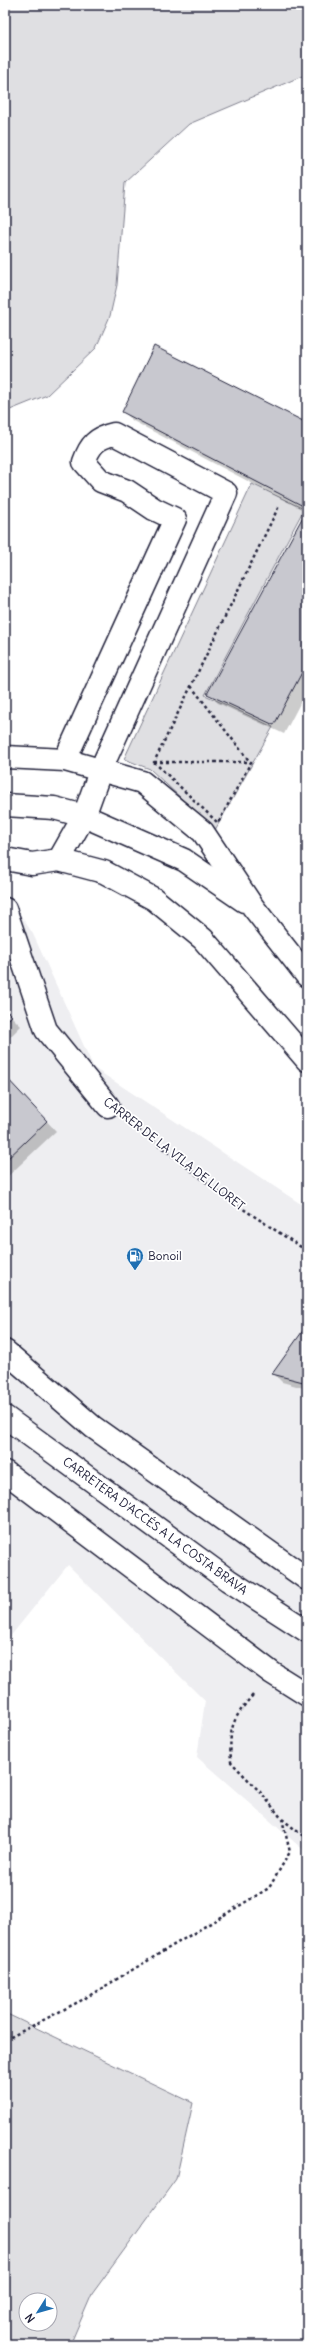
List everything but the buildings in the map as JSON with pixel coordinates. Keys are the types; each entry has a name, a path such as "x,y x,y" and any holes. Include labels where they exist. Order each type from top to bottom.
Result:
{"street":[{"path":"59,860 84,816 101,769 226,493 114,434 101,437 89,450 84,462 101,481 127,491 154,509 175,519 65,760"},
{"path":"5,757 65,760 101,769 142,782 204,832 253,907 307,976"},
{"path":"5,806 54,808 84,816 184,860 253,907"},
{"path":"5,859 32,864 59,860 104,872 148,896 203,939 307,1060"},
{"name":"CARRER DE LA VILA DE LLORET","path":"5,908 46,1030 108,1106"},
{"path":"5,1351 93,1428 307,1579"},
{"name":"CARRETERA D'ACCÉS A LA COSTA BRAVA","path":"5,1417 228,1580 307,1631"},
{"path":"5,1472 272,1673 307,1695"}],"path":[{"path":"154,762 279,506"},
{"path":"191,686 250,762"},
{"path":"154,762 250,762"},
{"path":"154,762 218,823 250,762"},
{"name":"CARRER DE LA VILA DE LLORET","path":"108,1106 228,1199 307,1251"},
{"path":"272,1673 241,1709 235,1721 230,1734 231,1762 263,1795 282,1819 307,1839"},
{"path":"5,2040 82,2000 269,1888 290,1852 282,1819"}],"shaded area":[{"path":"5,5 307,5 307,74 189,124 125,183 117,285 110,316 96,348 47,395 5,412"},
{"path":"252,484 304,509 205,695 273,727 215,830 150,769 124,759"},
{"path":"5,892 33,934 94,1068 307,1208 307,1853 197,1757 205,1701 68,1565 5,1643"},
{"path":"5,2013 193,2103 176,2179 92,2294 70,2345 5,2345"}],"place":[{"name":"Bonoil","path":"135,1271"}]}
